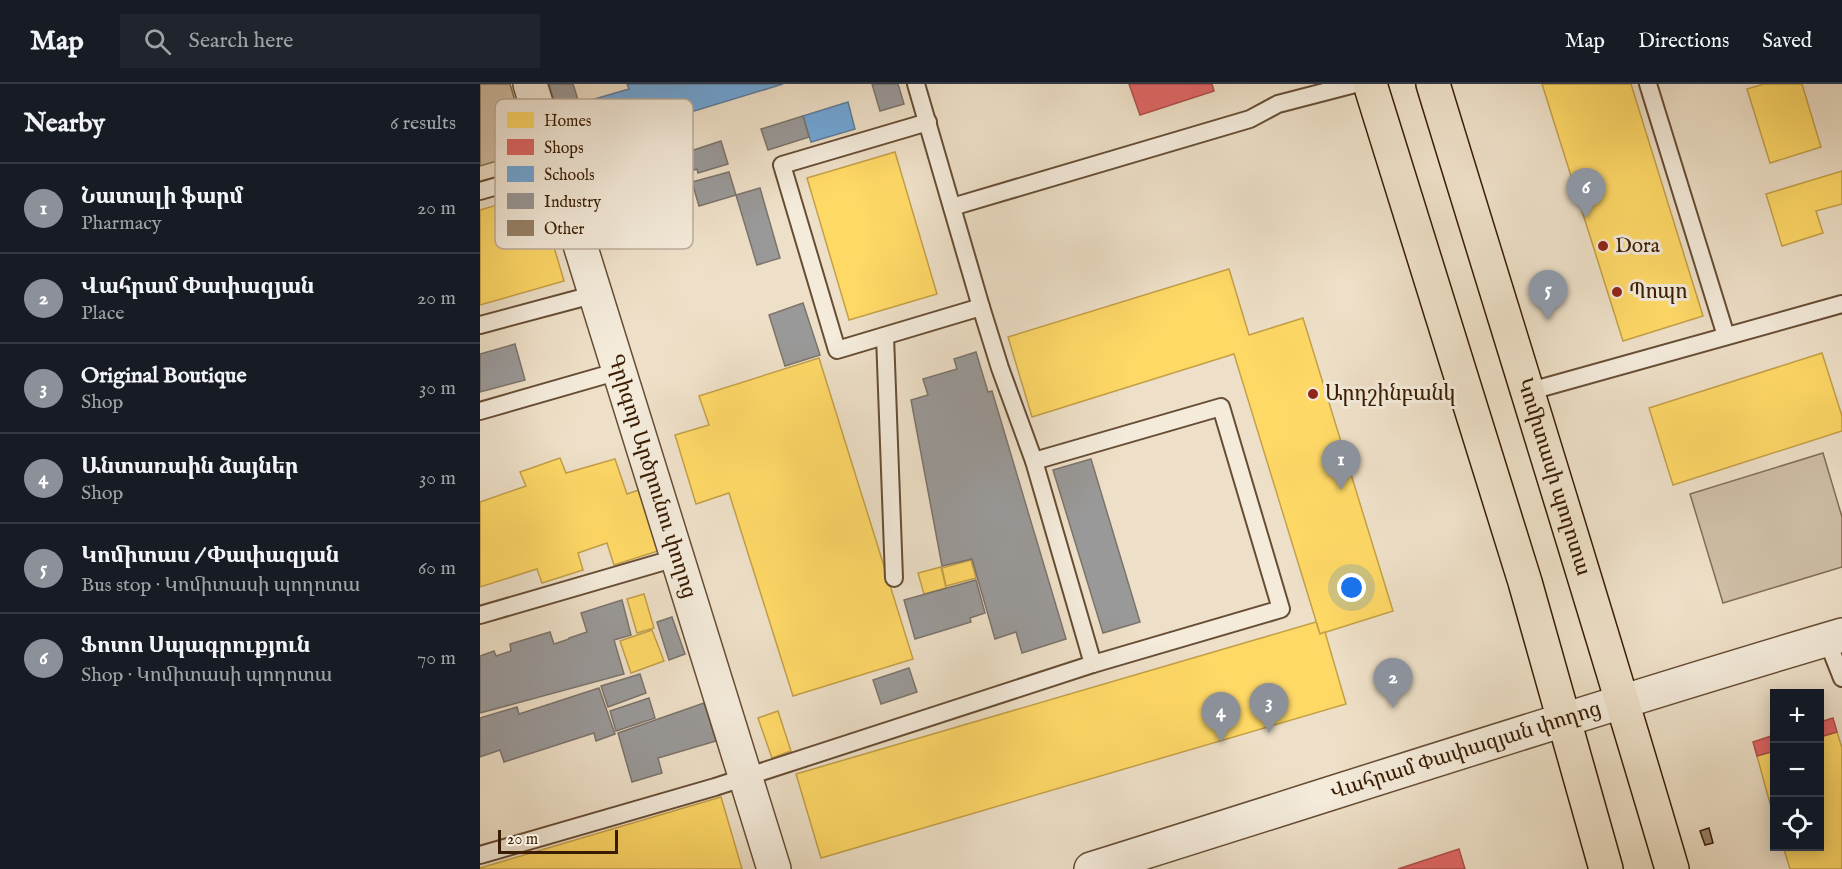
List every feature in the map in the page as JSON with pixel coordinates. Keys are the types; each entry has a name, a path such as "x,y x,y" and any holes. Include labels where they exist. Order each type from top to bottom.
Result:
{"main road":[{"path":"1370,84 1525,582 1606,869"},
{"name":"Կոմիտասի պողոտա","path":"1433,84 1596,610 1672,869"}],"street":[{"name":"Գրիգոր Արծրունու փողոց","path":"530,84 535,99"},
{"name":"Գրիգոր Արծրունու փողոց","path":"582,249 774,869"},
{"name":"Վահրամ Փափազյան փողոց","path":"1090,869 1622,701 1835,637"}],"lane":[{"path":"916,84 981,307 1000,368 1034,461 1093,664"},
{"path":"952,207 1250,119 1278,104 1355,84"},
{"path":"1648,84 1726,336"},
{"path":"928,122 782,165 837,350 981,307"},
{"path":"480,190 495,186"},
{"path":"480,325 596,294"},
{"path":"1527,392 1842,304"},
{"path":"885,336 894,578"},
{"path":"480,411 620,371"},
{"path":"480,855 746,777 1093,664 1281,609 1221,407 1034,461"},
{"path":"480,615 676,558"},
{"path":"1835,637 1842,678"}],"shaded area":[{"path":"480,84 510,84 514,99 495,99 495,162 480,166"},
{"path":"1823,453 1842,517 1842,567 1723,603 1690,494"}],"building: Homes":[{"path":"1542,84 1631,84 1703,316 1623,341"},
{"path":"1764,84 1802,84 1821,147 1770,163 1747,89"},
{"path":"895,152 937,294 849,320 807,178"},
{"path":"1842,171 1842,204 1816,211 1823,233 1782,246 1766,194"},
{"path":"495,206 495,249 555,249 564,281 480,305 480,210"},
{"path":"1229,269 1249,335 1303,318 1393,611 1320,634 1234,354 1032,417 1008,337"},
{"path":"1822,353 1842,416 1842,431 1673,485 1649,408"},
{"path":"819,358 913,659 793,696 729,493 696,504 675,435 709,425 699,396"},
{"path":"560,458 566,473 615,459 627,494 642,489 661,550 614,565 607,543 578,553 583,570 542,583 537,569 480,587 480,502 526,486 520,472"},
{"path":"971,560 976,578 946,586 942,568"},
{"path":"941,567 946,588 924,594 918,573"},
{"path":"644,594 654,628 637,633 627,599"},
{"path":"1316,622 1320,634 1325,632 1346,704 821,858 796,774"},
{"path":"652,630 664,661 631,673 620,641"},
{"path":"778,711 791,751 772,758 758,718"},
{"path":"1837,732 1842,748 1842,869 1790,869 1785,851 1824,851 1824,736"},
{"path":"1770,752 1770,803 1757,756"},
{"path":"721,797 742,869 480,869 480,868"}],"building: Shops":[{"path":"1129,84 1212,84 1214,91 1140,115"},
{"path":"1833,718 1837,732 1824,736 1824,721"},
{"path":"1770,736 1770,752 1757,756 1753,742"},
{"path":"1459,849 1465,869 1398,869"}],"building: Schools":[{"path":"627,84 783,84 693,111 693,99 594,99 629,89"},
{"path":"848,102 855,129 811,142 803,116"}],"building: Industry":[{"path":"549,84 573,84 578,99 553,99"},
{"path":"872,84 898,84 904,104 880,111"},
{"path":"803,116 809,137 768,150 761,129"},
{"path":"721,141 728,164 698,173 697,169 693,170 693,150"},
{"path":"729,172 736,195 699,206 693,182"},
{"path":"760,188 780,258 757,265 736,195"},
{"path":"803,303 820,355 785,366 769,315"},
{"path":"515,344 525,380 480,392 480,354"},
{"path":"976,352 988,392 992,391 1066,639 1022,653 1016,632 995,639 972,559 942,566 911,400 928,395 923,379 957,369 954,359"},
{"path":"1091,459 1140,622 1103,633 1053,470"},
{"path":"976,580 985,613 970,618 971,622 915,639 904,600"},
{"path":"622,600 631,635 614,640 624,674 480,713 480,656 494,651 496,656 511,651 510,644 550,632 554,644 587,632 581,613"},
{"path":"672,617 685,654 669,660 657,622"},
{"path":"909,668 917,692 881,704 873,680"},
{"path":"640,674 646,693 608,707 601,686"},
{"path":"599,688 615,734 596,741 594,733 504,762 500,750 480,757 480,718 517,707 519,714"},
{"path":"649,698 655,718 616,731 610,711"},
{"path":"704,703 716,741 658,758 662,773 632,782 618,733"}],"building: Other":[{"path":"1709,828 1713,843 1705,845 1700,831"}],"place":[{"name":"Ֆոտո Սպագրուքյուն","path":"1586,218"},
{"name":"Dora","path":"1603,246"},
{"name":"Պոպո","path":"1617,292"},
{"name":"Կոմիտաս / Փափազյան","path":"1548,320"},
{"name":"Արդշինբանկ","path":"1313,394"},
{"name":"Նատալի ֆարմ","path":"1341,490"},
{"name":"Վահրամ Փափազյան","path":"1393,708"},
{"name":"Original Boutique","path":"1269,733"},
{"name":"Անտառաին ձայներ","path":"1221,742"}]}
